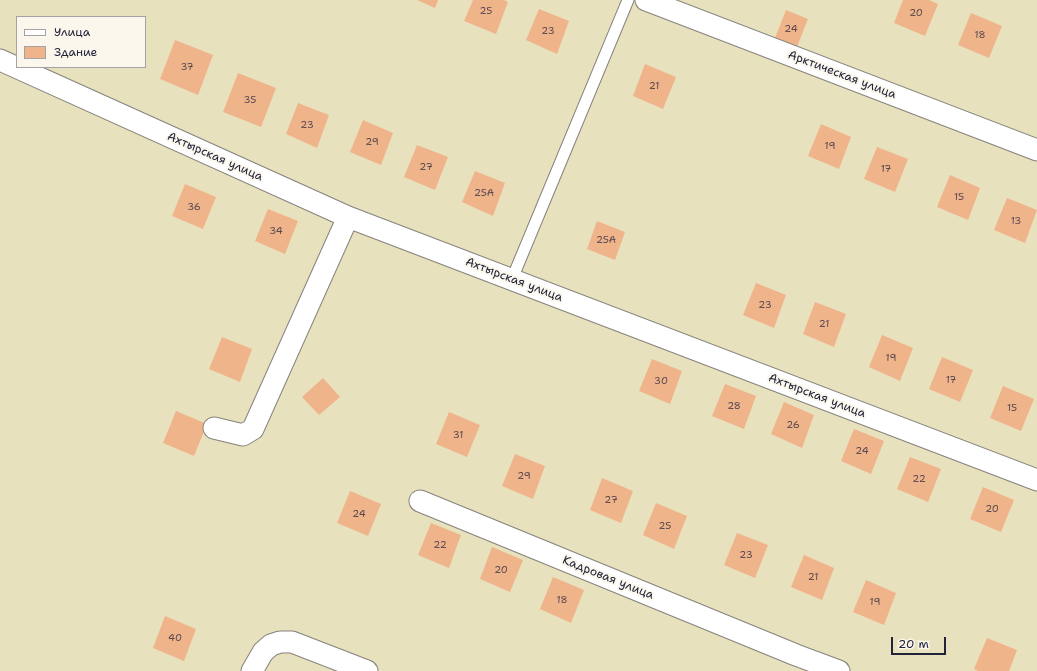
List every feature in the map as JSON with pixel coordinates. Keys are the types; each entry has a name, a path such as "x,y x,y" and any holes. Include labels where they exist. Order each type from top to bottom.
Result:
{"street":[{"name":"Арктическая улица","path":"646,0 1037,150"},
{"name":"Ахтырская улица","path":"0,60 16,67"},
{"name":"Ахтырская улица","path":"18,68 348,217 1037,480"},
{"path":"214,428 243,435 253,429 348,217"},
{"name":"Кадровая улица","path":"420,501 791,663 839,671"},
{"path":"252,671 263,652 271,645 280,642 292,642 367,671"}],"lane":[{"path":"512,279 628,0"}],"building":[{"path":"417,0 438,0 435,8"},
{"path":"473,0 504,0 508,2 496,34 464,21"},
{"path":"903,0 929,0 938,4 925,36 894,23"},
{"path":"539,9 569,21 557,54 526,40"},
{"path":"786,10 808,19 797,47 775,38"},
{"path":"971,13 1002,26 989,58 958,45"},
{"path":"175,40 213,55 198,95 160,79"},
{"path":"645,64 676,77 663,109 633,96"},
{"path":"238,73 276,88 261,127 223,112"},
{"path":"298,103 329,115 317,148 286,134"},
{"path":"363,120 393,133 381,165 350,152"},
{"path":"821,124 851,137 839,169 808,156"},
{"path":"417,145 448,157 435,190 404,177"},
{"path":"877,147 908,159 895,192 864,179"},
{"path":"475,171 505,183 493,216 462,202"},
{"path":"950,175 980,188 968,220 937,207"},
{"path":"185,184 216,197 203,229 172,216"},
{"path":"1007,198 1037,210 1025,243 994,230"},
{"path":"268,209 298,221 285,254 255,241"},
{"path":"597,221 625,232 615,260 587,249"},
{"path":"756,283 786,295 774,328 743,315"},
{"path":"815,302 846,314 834,347 803,334"},
{"path":"882,335 913,348 900,381 869,367"},
{"path":"222,337 252,349 240,382 209,369"},
{"path":"942,357 973,370 960,402 929,389"},
{"path":"652,359 682,371 670,404 639,391"},
{"path":"323,378 340,397 319,415 302,397"},
{"path":"725,384 756,396 744,429 712,416"},
{"path":"1003,386 1034,399 1021,431 990,418"},
{"path":"784,402 814,415 802,448 771,434"},
{"path":"176,411 207,424 194,456 163,443"},
{"path":"449,412 480,425 467,457 436,444"},
{"path":"854,429 884,441 871,474 841,461"},
{"path":"515,454 545,466 533,499 502,486"},
{"path":"910,457 941,469 928,502 897,489"},
{"path":"602,478 633,491 621,523 590,510"},
{"path":"983,487 1014,500 1001,532 970,519"},
{"path":"350,491 381,504 368,536 337,523"},
{"path":"656,503 687,516 674,549 643,535"},
{"path":"431,523 461,535 449,568 418,555"},
{"path":"737,533 768,545 755,578 724,565"},
{"path":"492,547 523,560 510,592 480,579"},
{"path":"804,555 834,568 822,600 791,587"},
{"path":"553,577 584,590 571,623 540,609"},
{"path":"866,580 896,593 884,625 853,612"},
{"path":"165,616 196,629 184,661 153,648"},
{"path":"987,638 1017,650 1009,671 978,671 974,669"}]}
